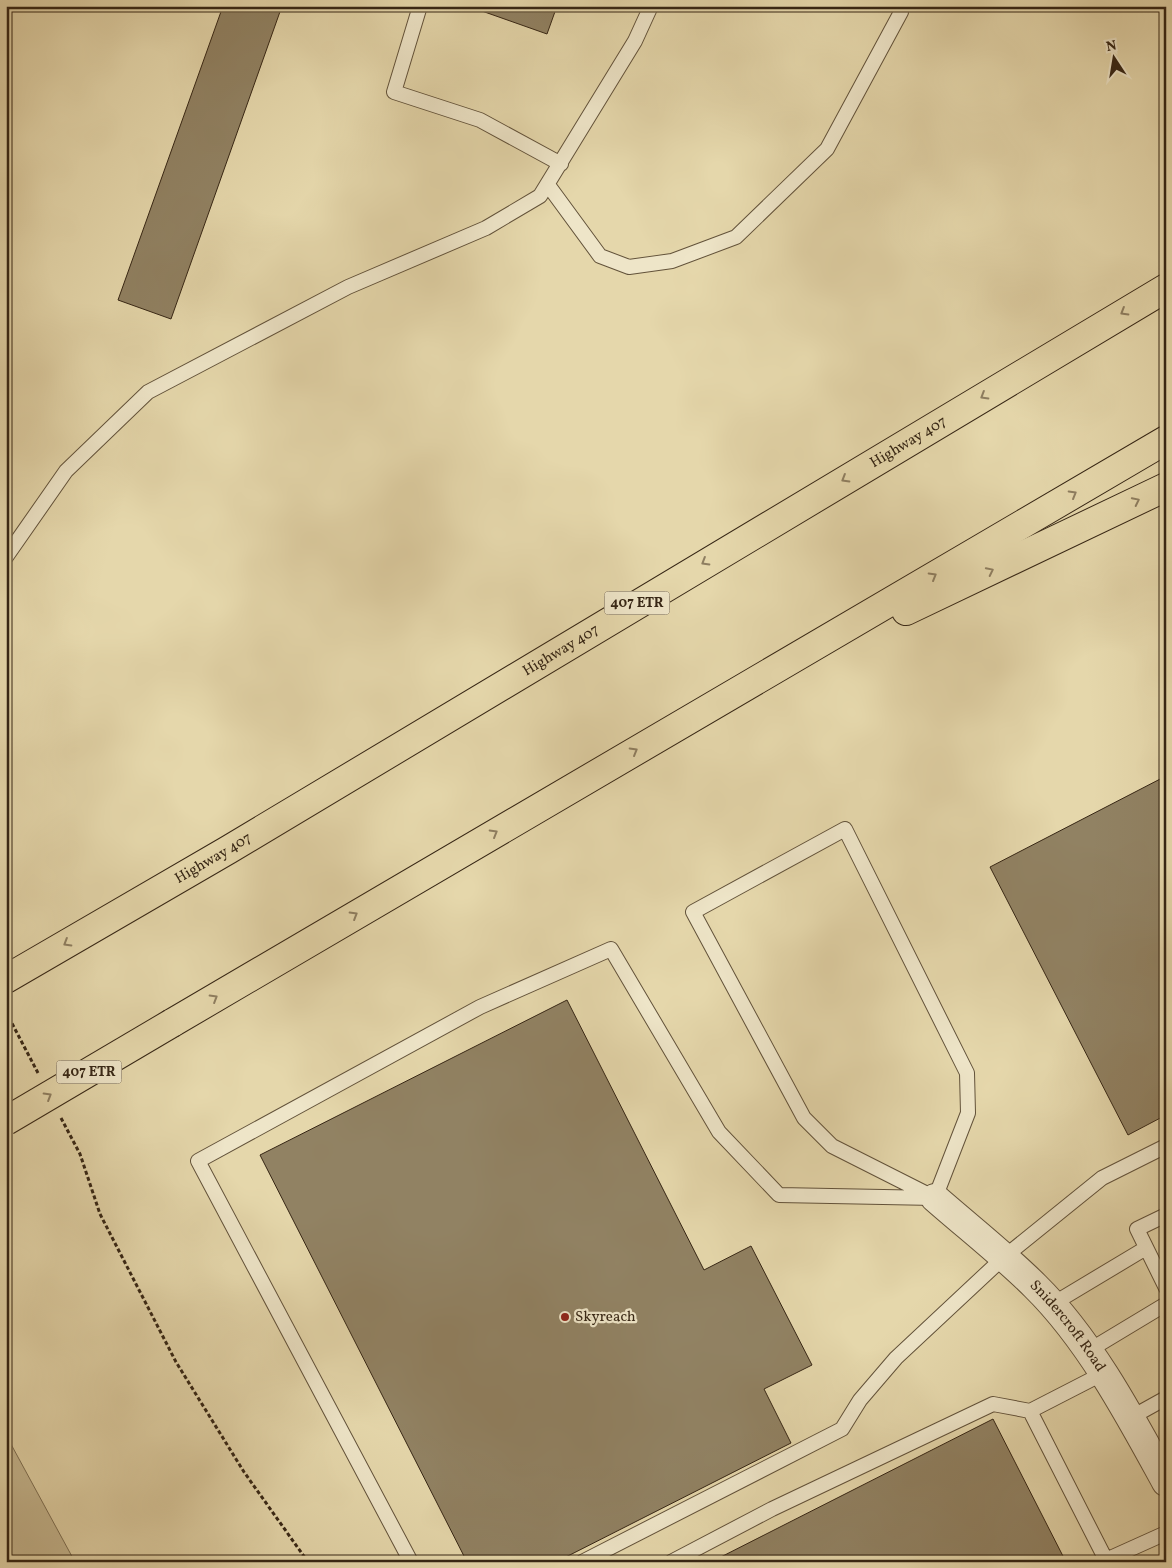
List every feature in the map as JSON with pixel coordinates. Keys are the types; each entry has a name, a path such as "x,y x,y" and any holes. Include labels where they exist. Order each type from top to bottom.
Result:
{"highway":[{"name":"Highway 407","path":"6,979 228,850 712,558 1166,288"},
{"name":"407 ETR","path":"6,1121 724,697 1166,440"},
{"path":"724,697 1166,487"}],"street":[{"name":"Snidercroft Road","path":"935,1198 1036,1286 1052,1305 1088,1351 1130,1418 1166,1482"}],"lane":[{"path":"420,6 394,92 480,120 561,164"},
{"path":"6,557 66,471 148,392 348,287 486,228 540,196 635,41 651,6"},
{"path":"548,185 600,256 629,267 672,262 736,237 826,149 900,12"},
{"path":"845,829 967,1073 968,1113 935,1198 832,1146 804,1118 693,912 845,829"},
{"path":"410,1562 198,1161 480,1007 611,949 719,1132 779,1195 935,1198"},
{"path":"582,1562 842,1429 860,1400 896,1358 1003,1258 1102,1178 1166,1146"},
{"path":"1166,1215 1137,1229 1166,1288"},
{"path":"1052,1305 1146,1248"},
{"path":"1088,1351 1166,1304"},
{"path":"671,1562 772,1509 994,1404 1030,1411 1102,1374"},
{"path":"1130,1418 1166,1398"},
{"path":"1030,1411 1105,1561 1166,1533"}],"path":[{"path":"6,1012 38,1074"},
{"path":"57,1110 80,1154 100,1214 176,1362 244,1472 308,1562"}],"shaded area":[{"path":"6,1435 75,1562 6,1562"}],"building":[{"path":"223,6 282,6 171,319 118,300"},
{"path":"481,6 557,6 547,34 479,10"},
{"path":"1166,776 1166,1115 1128,1135 990,867"},
{"name":"Skyreach","path":"567,1000 704,1270 751,1246 812,1365 764,1389 791,1443 556,1562 467,1562 260,1155"},
{"path":"993,1419 1066,1562 711,1562"}],"place":[{"name":"Skyreach","path":"565,1317"}]}
